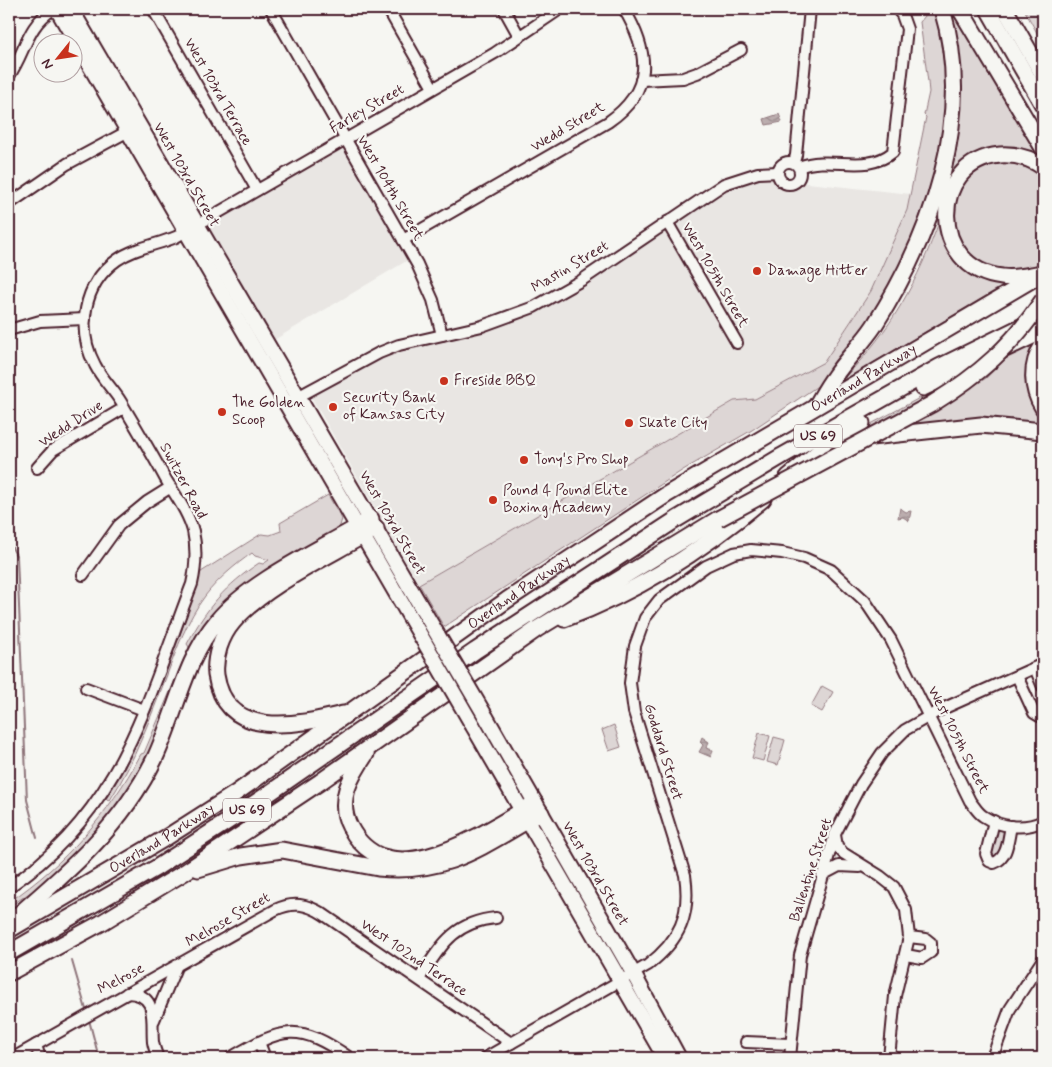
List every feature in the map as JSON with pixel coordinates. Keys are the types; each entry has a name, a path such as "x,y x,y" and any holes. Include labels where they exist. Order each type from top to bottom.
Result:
{"highway":[{"path":"815,408 834,376 864,341 904,274 920,242 935,199 943,172 952,115 953,90 952,62 942,9"},
{"path":"960,9 1043,148"},
{"path":"988,9 1043,105"},
{"path":"1005,9 1043,75"},
{"path":"1043,167 1032,160 1015,155 997,156 982,160 969,168 956,184 946,212 948,231 955,247 973,267 988,275 1004,278 1043,273"},
{"name":"Overland Parkway","path":"9,930 189,824 352,712 507,600 666,495 1043,273"},
{"path":"9,973 100,923 185,872 372,746 536,629 718,518 932,404 982,370 1014,340 1043,300"},
{"name":"Overland Parkway","path":"9,953 156,868 239,814 475,651 677,519 782,456 940,367 1043,316"},
{"path":"536,629 588,611 675,565 726,530 814,455 847,432 930,384 1043,331"},
{"path":"1043,345 1036,359 1034,378 1035,390 1043,408"},
{"path":"870,437 981,425 1043,430"},
{"path":"352,712 301,724 273,724 254,721 239,713 226,700 219,687 216,664 225,634 245,610 270,590 367,527"},
{"path":"9,923 84,857 123,811 154,759 201,644 222,616 251,590 367,527"},
{"path":"372,746 350,776 344,802 347,821 354,834 375,852 395,859 417,859 437,855 531,811"},
{"path":"185,872 241,856 282,850 394,870 434,867 457,860 531,811"}],"main road":[{"name":"West 103rd Street","path":"57,9 134,128"},
{"name":"West 103rd Street","path":"71,9 134,128 192,228 285,404 367,527 414,593 486,717 531,811 620,980 665,1058"},
{"name":"West 103rd Street","path":"192,228 300,396 367,527 400,600 473,726 531,811 633,973 679,1058"}],"street":[{"path":"9,76 17,65 34,25 53,9"},
{"name":"West 103rd Terrace","path":"153,9 257,190"},
{"name":"West 104th Street","path":"271,9 427,284 442,335"},
{"path":"388,9 433,88"},
{"path":"504,9 519,36"},
{"name":"Farley Street","path":"192,228 496,53 560,9"},
{"path":"624,9 634,27 643,52 641,80 683,78 697,73 741,50"},
{"path":"810,9 796,155 796,165 800,175 793,183 783,182 778,172 783,163 796,165 827,161 866,164 882,161 893,152 907,29 902,15 897,9"},
{"name":"Wedd Street","path":"403,240 608,122 633,99 641,80"},
{"path":"9,204 67,164 134,128"},
{"name":"Mastin Street","path":"285,404 379,352 482,326 534,307 576,284 724,184 758,173 778,172"},
{"name":"West 105th Street","path":"667,222 737,343"},
{"name":"Switzer Road","path":"10,882 58,848 88,814 121,762 144,710 192,584 195,567 192,530 187,514 124,408 90,357 84,332 91,292 107,268 130,252 176,238 192,228"},
{"path":"9,330 40,321 85,319"},
{"name":"Wedd Drive","path":"37,468 53,450 124,408"},
{"path":"83,575 119,525 147,502 171,487"},
{"name":"Goddard Street","path":"485,1058 661,955 672,944 684,920 688,891 686,875 638,729 630,684 635,646 645,618 659,600 706,566 734,553 751,550 782,553 804,558 831,570 865,601 892,640 904,666"},
{"name":"West 105th Street","path":"904,666 970,801 982,816 1011,826 1030,827 1043,821"},
{"name":"Ballentine Street","path":"790,1058 800,955 822,875 835,834 861,784 882,753 905,730 929,716 1039,666 1043,687"},
{"path":"1017,676 1034,713 1039,716 1043,715"},
{"path":"86,688 144,710"},
{"path":"994,821 986,854 988,861 994,863 1001,861 1011,826"},
{"path":"835,834 837,846 842,853 865,869"},
{"path":"822,875 839,866 851,865 865,869 880,876 894,887 902,900 910,925 906,955 895,996 889,1058"},
{"name":"Melrose Street","path":"176,967 275,910 285,905 296,904"},
{"name":"West 102nd Terrace","path":"296,904 306,905 323,914 511,1043"},
{"path":"419,979 444,943 458,930 473,922 496,918"},
{"path":"906,955 922,958 931,952 931,943 926,940 909,937"},
{"path":"992,1058 1010,1009 1043,958"},
{"path":"154,1020 176,967"},
{"name":"Melrose","path":"36,1045 126,993 176,967"},
{"path":"126,993 138,994 145,998 151,1008 154,1020 153,1043 158,1058"},
{"path":"230,1058 272,1035 287,1032 307,1034 327,1043 350,1058"},
{"path":"259,1042 265,1058"},
{"path":"746,1042 790,1044"},
{"path":"13,1058 36,1045 40,1058"}],"shaded area":[{"path":"924,9 935,9 947,82 943,150 912,261 828,379 752,430 683,470 444,627 419,584 734,401 755,399 824,362 871,291 907,210 926,117 924,115 929,92 920,22 925,16"},
{"path":"947,9 955,9 1042,155 1012,151 950,180 958,133 960,85"},
{"path":"1024,9 1040,9 1043,15 1043,44"},
{"path":"343,150 349,154 408,260 269,343 205,230 207,226 338,151"},
{"path":"1016,160 1043,172 1043,261 1023,270 1010,271 990,267 974,258 962,245 955,229 953,212 956,195 966,179 986,165"},
{"path":"760,178 911,194 907,210 871,291 824,362 755,399 733,401 419,584 310,395 348,372 390,354 524,317 599,276 726,189"},
{"path":"940,219 949,244 1006,284 846,379 845,377 877,341 902,303 932,242"},
{"path":"1043,336 1037,347 1043,426 905,429 986,378 1018,347"},
{"path":"979,366 962,380 827,453 858,431"},
{"path":"328,495 342,519 339,529 228,600 137,777 98,833 50,879 9,907 9,902 49,871 100,817 141,754 144,753 189,647 187,644 202,619 218,598 236,580 259,563 263,564 269,560 255,556 252,553 221,578 199,605 179,644 135,755 110,800 106,799 124,769 135,744 182,629 201,572 261,534 270,535 281,531 280,523"},
{"path":"822,686 833,692 822,712 811,706"},
{"path":"614,725 621,747 609,751 602,730"},
{"path":"759,733 770,736 763,761 752,758"},
{"path":"774,737 785,740 778,765 767,762"},
{"path":"1002,829 1006,833 999,857 994,860 989,855 997,830"}],"water":[{"path":"779,114 782,122 766,125 764,119"},
{"path":"900,508 906,512 911,511 909,521 903,517 898,518"},
{"path":"702,737 709,742 706,748 713,750 711,757 699,752 703,745 700,742"}],"waterway":[{"path":"9,542 17,557 27,800 37,838"},
{"path":"72,961 87,1013"},
{"path":"89,1020 99,1058"}],"place":[{"name":"Damage Hitter","path":"757,271"},
{"name":"Fireside BBQ","path":"444,381"},
{"name":"Security Bank of Kansas City","path":"333,407"},
{"name":"The Golden Scoop","path":"222,412"},
{"name":"Skate City","path":"629,423"},
{"name":"Tony's Pro Shop","path":"524,460"},
{"name":"Pound 4 Pound Elite Boxing Academy","path":"493,500"}]}
